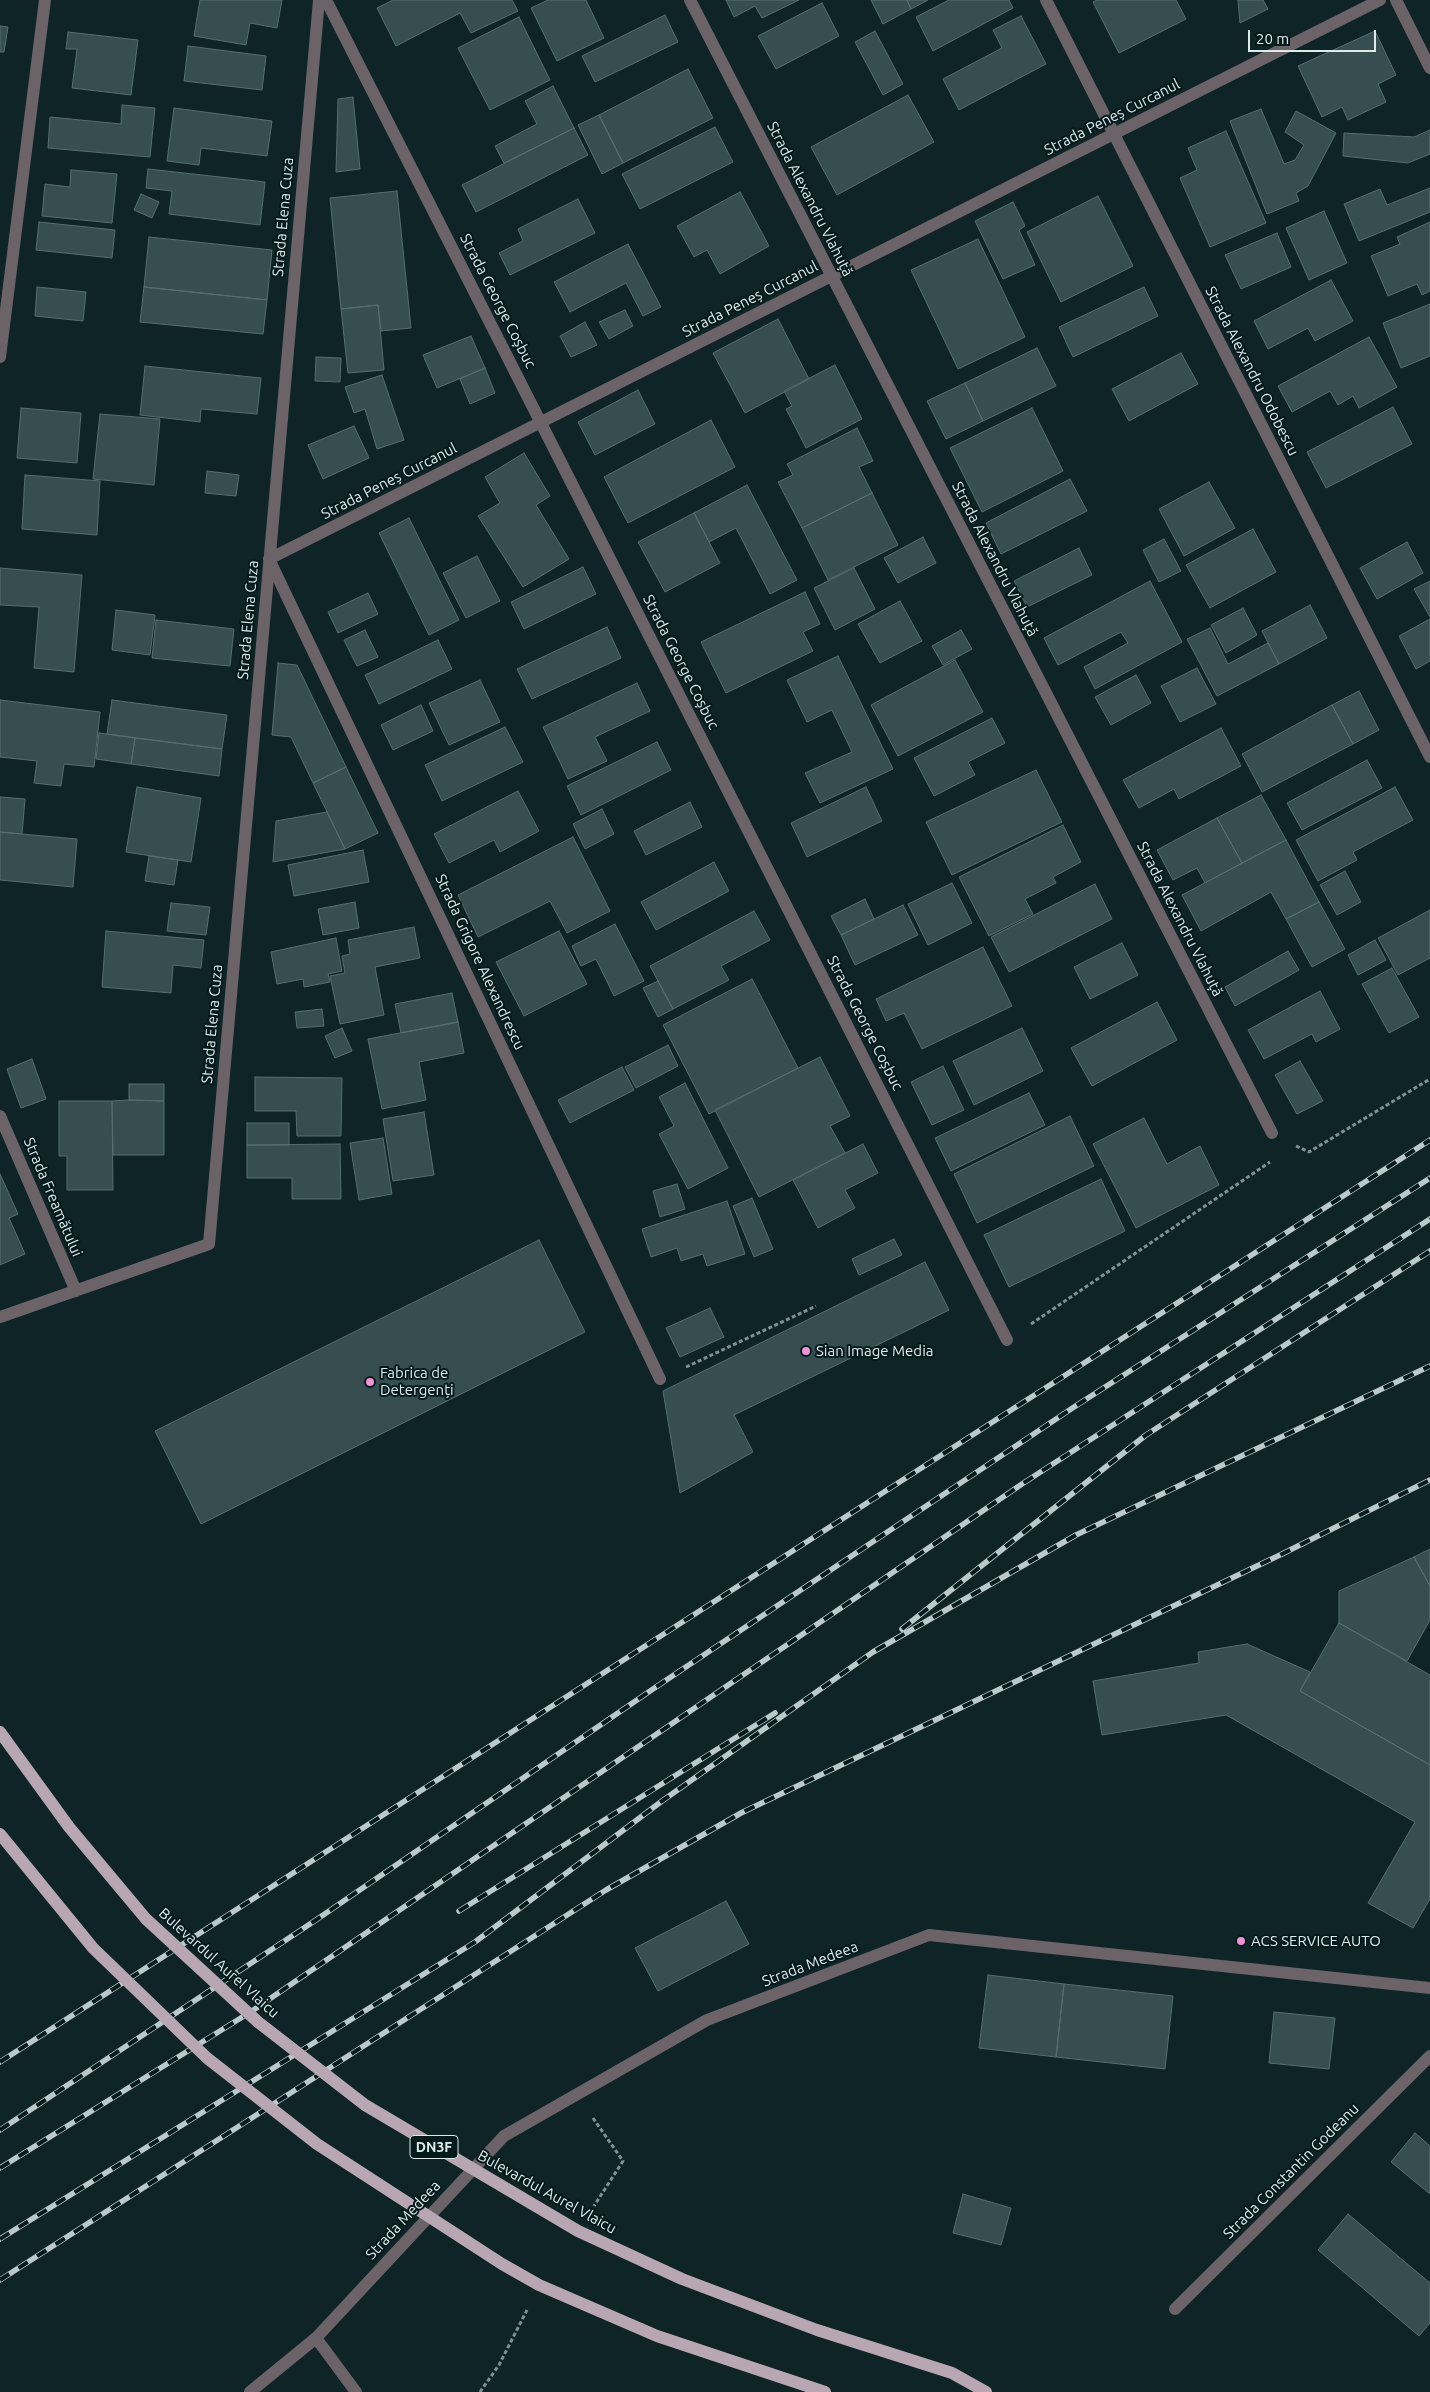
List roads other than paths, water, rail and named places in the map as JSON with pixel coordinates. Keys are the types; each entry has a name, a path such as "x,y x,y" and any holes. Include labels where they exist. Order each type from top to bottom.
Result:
{"main road":[{"name":"Bulevardul Aurel Vlaicu","path":"0,1732 69,1827 146,1919 258,2022 365,2105 562,2222 682,2279 817,2330 952,2373 986,2392"},
{"path":"0,1834 93,1948 206,2058 317,2144 502,2264 539,2285 657,2336 825,2392"}],"street":[{"path":"0,357 45,0"},
{"name":"Strada Elena Cuza","path":"76,1291 209,1244 318,0"},
{"name":"Strada George Coșbuc","path":"326,0 1007,1340"},
{"name":"Strada Alexandru Vlahuță","path":"690,0 1272,1133"},
{"name":"Strada Alexandru Odobescu","path":"1046,0 1430,757"},
{"name":"Strada Peneș Curcanul","path":"270,559 1380,0"},
{"path":"1396,0 1430,68"},
{"name":"Strada Grigore Alexandrescu","path":"270,559 660,1379"},
{"name":"Strada Freamătului","path":"0,1116 76,1291"},
{"path":"0,1317 76,1291"},
{"name":"Strada Medeea","path":"250,2392 316,2338 504,2136 707,2020 930,1935 1430,1988"},
{"name":"Strada Constantin Godeanu","path":"1175,2309 1430,2056"},
{"path":"316,2338 356,2392"}],"railway":[{"path":"0,2062 1430,1140"},
{"path":"0,2130 313,1922 653,1689 1074,1407 1430,1178"},
{"path":"0,2168 252,2011 1022,1484 1430,1219"},
{"path":"902,1629 1146,1435 1430,1251"},
{"path":"0,2239 475,1942 662,1801 873,1652 1076,1535 1430,1366"},
{"path":"0,2280 606,1890 741,1813 1282,1554 1430,1480"},
{"path":"459,1911 775,1713"}],"place":[{"name":"Sian Image Media","path":"806,1351"},
{"name":"Fabrica de Detergenți","path":"370,1382"},
{"name":"ACS SERVICE AUTO","path":"1241,1941"}]}
